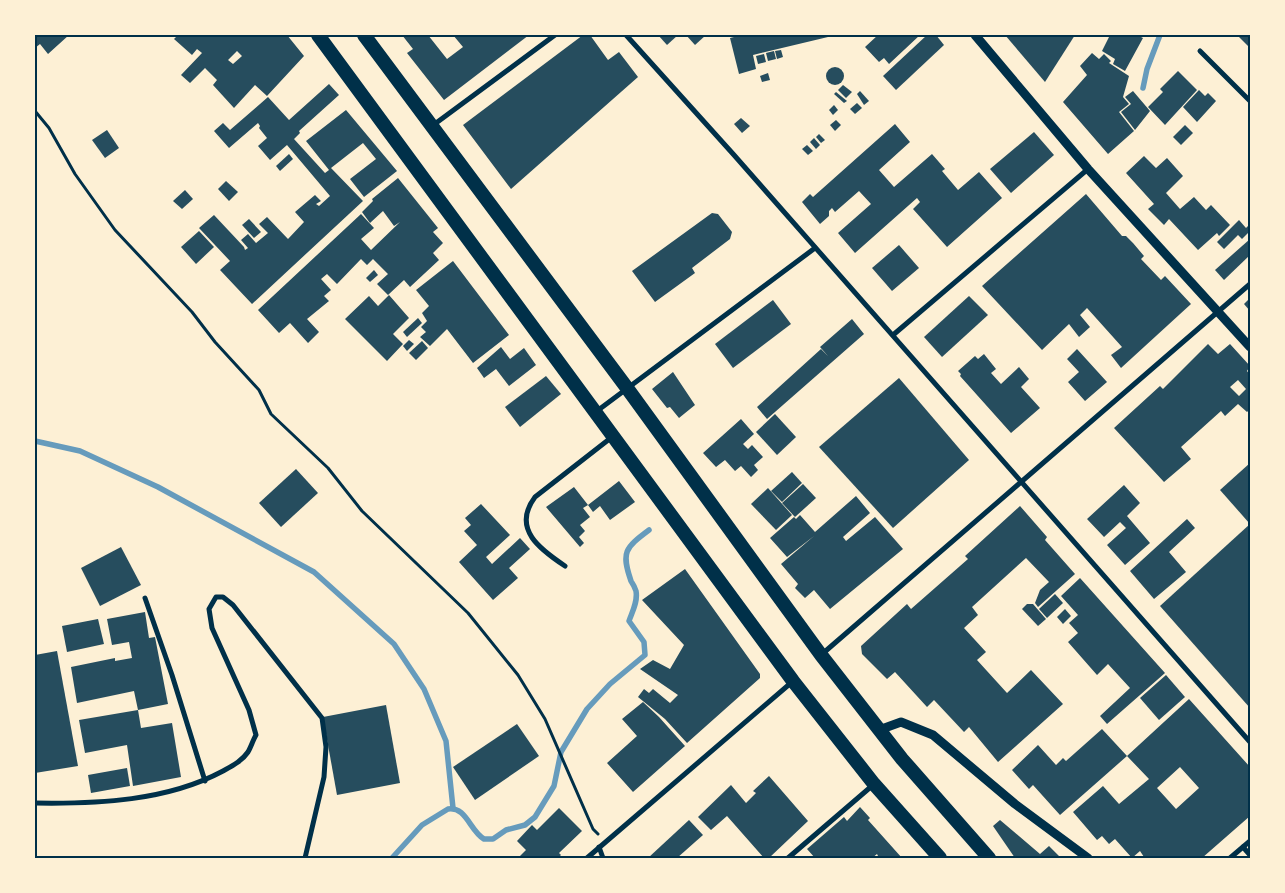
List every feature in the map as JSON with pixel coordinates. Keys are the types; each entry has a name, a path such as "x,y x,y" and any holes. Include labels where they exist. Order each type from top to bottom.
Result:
{"highway":[{"path":"318,35 614,435 793,681 874,784 940,858"},
{"path":"364,35 627,388 821,655 902,759 989,858"}],"street":[{"path":"432,126 556,35"},
{"path":"626,35 893,335 1021,484 1250,742"},
{"path":"975,35 1088,169 1250,347"},
{"path":"1200,51 1250,101"},
{"path":"893,335 1088,169"},
{"path":"597,412 815,248"},
{"path":"821,655 1250,284"},
{"path":"565,566 534,542 527,525 526,514 529,504 535,497 614,435"},
{"path":"35,802 122,800 182,789 204,781 237,763 248,753 256,735 249,710 212,628 209,609 216,597 223,597 233,605 322,718 326,747 324,778 305,858"},
{"path":"145,598 172,675 204,781"},
{"path":"587,858 605,840 793,681"},
{"path":"879,730 901,722 933,735 1016,804 1088,858"},
{"path":"790,857 874,784"},
{"path":"1230,858 1250,841"},
{"path":"599,847 603,858"},
{"path":"1243,847 1250,855"}],"path":[{"path":"35,111 49,128 76,174 115,230 192,312 214,342 258,390 271,414 328,468 368,518 468,613 518,675 545,719 594,830 605,840"}],"building":[{"path":"35,35 69,35 48,54 40,44 35,48"},
{"path":"178,35 287,35 304,56 267,96 255,85 234,108 213,85 217,80 205,68 190,83 181,75 202,53 197,49 192,55 174,39","holes":["237,51 242,56 233,64 228,60"]},
{"path":"402,35 428,35 447,59 463,47 453,35 529,35 444,100 407,53 413,49"},
{"path":"583,35 590,35 608,60 619,52 638,77 511,189 463,125"},
{"path":"658,35 678,35 667,45"},
{"path":"686,35 706,35 695,45"},
{"path":"742,35 827,35 828,37 753,55 756,69 739,74 730,38"},
{"path":"878,35 920,35 889,64 884,58 879,62 865,47"},
{"path":"927,35 936,35 944,45 896,90 883,76"},
{"path":"1005,35 1075,35 1045,82"},
{"path":"1110,35 1137,35 1143,38 1125,71 1113,64 1115,59 1102,51"},
{"path":"1237,35 1250,35 1250,48"},
{"path":"781,50 783,57 777,59 775,51"},
{"path":"774,51 776,59 768,61 766,53"},
{"path":"1092,53 1099,59 1104,54 1111,61 1109,63 1129,76 1123,97 1129,104 1119,112 1134,131 1108,154 1063,102 1087,75 1080,66"},
{"path":"764,54 766,62 758,64 756,56"},
{"path":"831,67 839,67 844,72 842,83 831,85 826,80 826,72"},
{"path":"1178,71 1197,90 1165,125 1148,107 1163,92 1160,89"},
{"path":"768,73 770,80 762,82 760,76"},
{"path":"329,84 339,95 299,131 300,133 294,139 325,173 329,170 306,141 346,110 397,171 364,197 350,179 376,159 363,143 331,168 363,201 252,304 220,270 230,261 199,228 214,215 245,250 248,248 241,240 248,234 256,243 268,233 259,224 267,217 288,239 304,222 295,212 315,195 321,201 316,204 319,206 330,196 287,145 270,160 258,146 267,138 259,128 258,123 229,148 214,131 223,123 230,130 268,97 289,120"},
{"path":"843,85 852,92 846,98 838,90"},
{"path":"1199,90 1205,96 1208,93 1216,101 1197,122 1183,107"},
{"path":"860,91 869,101 864,105 857,94"},
{"path":"1133,91 1150,111 1135,130 1121,112 1131,104 1125,97"},
{"path":"836,92 847,101 844,103 834,94"},
{"path":"857,103 862,108 855,114 850,109"},
{"path":"834,105 838,110 833,115 829,110"},
{"path":"741,118 750,126 742,133 734,124"},
{"path":"836,120 841,125 835,131 830,125"},
{"path":"895,124 910,142 879,170 894,187 932,154 945,169 942,171 958,190 979,172 1002,198 947,247 913,209 920,202 917,198 855,253 838,233 871,204 859,191 835,212 832,208 829,211 829,216 820,224 802,202 810,194 813,197"},
{"path":"1185,125 1193,133 1181,145 1173,137"},
{"path":"107,130 119,148 105,158 92,140"},
{"path":"1034,132 1054,155 1011,193 990,169"},
{"path":"819,134 825,140 821,143 816,137"},
{"path":"814,138 820,145 816,149 810,142"},
{"path":"807,145 813,151 808,155 802,149"},
{"path":"289,154 293,159 280,171 276,166"},
{"path":"1144,156 1156,168 1167,158 1183,176 1166,193 1180,209 1194,197 1206,210 1211,205 1230,225 1219,236 1217,233 1198,250 1169,219 1164,225 1148,209 1154,204 1126,173"},
{"path":"398,178 438,228 433,232 443,243 433,253 439,260 410,287 404,280 388,295 377,284 388,274 373,259 367,265 361,259 337,284 327,274 321,279 331,290 324,296 329,301 307,319 319,332 308,343 290,323 279,333 258,310 361,214 374,228 361,239 371,250 400,222 394,226 383,211 370,223 362,212 373,201 372,199"},
{"path":"226,181 238,192 229,201 218,189"},
{"path":"185,190 193,199 182,209 173,201"},
{"path":"1086,194 1122,236 1126,236 1133,243 1144,256 1141,259 1161,280 1165,276 1191,304 1121,368 1111,355 1122,347 1087,308 1080,315 1090,327 1079,337 1069,324 1042,350 982,286"},
{"path":"712,213 718,214 732,232 730,239 692,268 695,273 655,302 632,271"},
{"path":"249,219 261,232 254,238 242,225"},
{"path":"1239,220 1246,228 1250,224 1250,231 1242,239 1238,235 1224,249 1217,242"},
{"path":"199,231 214,247 196,264 181,247"},
{"path":"1250,239 1250,255 1224,280 1215,270"},
{"path":"899,245 919,268 892,291 872,268"},
{"path":"453,261 509,335 473,363 447,329 430,346 420,337 426,332 421,327 427,321 422,313 429,306 416,290"},
{"path":"374,270 378,275 370,282 366,278"},
{"path":"389,295 409,318 393,334 403,344 387,361 345,319 369,296 378,306"},
{"path":"969,296 988,315 942,357 924,337"},
{"path":"1250,298 1250,311 1244,304"},
{"path":"773,300 791,324 733,368 715,344"},
{"path":"418,318 422,323 407,337 403,332"},
{"path":"852,319 864,334 767,419 757,407 821,349 828,356 820,347"},
{"path":"409,340 414,344 407,351 403,346"},
{"path":"422,341 428,348 416,360 409,353"},
{"path":"1208,344 1218,354 1230,344 1250,366 1247,371 1250,375 1250,409 1247,412 1238,404 1225,416 1221,411 1181,447 1191,459 1164,482 1114,428 1160,386 1163,389","holes":["1238,380 1246,389 1239,396 1230,387"]},
{"path":"501,347 510,359 524,348 536,365 509,386 496,369 484,378 477,368"},
{"path":"1077,349 1107,382 1085,401 1068,382 1079,372 1067,359"},
{"path":"984,354 996,369 991,373 1001,384 1019,367 1029,379 1021,387 1040,408 1011,433 960,376 961,374 958,371 975,356 978,359"},
{"path":"673,372 695,405 679,418 670,407 667,408 652,389"},
{"path":"546,376 561,394 520,427 505,407"},
{"path":"899,378 969,460 893,528 819,447"},
{"path":"775,414 796,437 777,455 756,432"},
{"path":"741,419 754,434 743,444 748,449 752,445 763,457 754,465 758,470 751,477 741,466 735,471 725,460 716,467 703,453"},
{"path":"1250,463 1250,524 1220,490"},
{"path":"296,469 318,493 281,527 259,503"},
{"path":"792,472 802,483 782,502 771,491"},
{"path":"619,481 635,502 610,520 600,506 593,512 588,505"},
{"path":"803,484 816,498 795,517 782,503"},
{"path":"1124,485 1140,503 1127,516 1150,543 1125,565 1107,545 1126,528 1120,522 1104,537 1087,519"},
{"path":"574,487 588,505 583,508 590,517 580,525 585,531 579,537 584,543 580,547 546,507"},
{"path":"768,488 792,515 776,530 751,504"},
{"path":"856,496 870,513 843,537 846,541 875,517 903,549 830,609 814,590 805,598 795,588 798,584 781,564 814,536 787,557 770,538 794,517 796,519 800,515 815,532"},
{"path":"481,504 510,535 486,557 492,564 520,538 530,549 509,568 518,578 493,600 459,562 477,545 464,531 471,525 465,518"},
{"path":"1020,506 1047,537 1045,540 1075,574 1038,607 1035,603 1040,590 1049,582 1026,558 972,607 978,615 964,628 986,652 977,660 1007,693 1031,670 1063,704 998,762 969,727 964,732 934,700 927,707 895,672 887,679 862,654 861,646 907,604 911,609 968,559 965,556"},
{"path":"1187,519 1195,528 1169,552 1186,572 1154,599 1130,571"},
{"path":"1250,524 1250,708 1160,606"},
{"path":"121,547 141,585 100,606 81,568"},
{"path":"685,569 760,674 760,678 687,743 665,719 638,697 644,689 649,693 653,689 670,703 678,695 640,669 653,660 670,669 684,645 642,600"},
{"path":"1080,578 1165,673 1107,724 1100,716 1130,688 1108,664 1097,675 1068,642 1078,633 1069,623 1078,615 1061,596"},
{"path":"1055,594 1063,603 1047,618 1039,609"},
{"path":"1027,604 1033,604 1046,619 1038,626 1022,609"},
{"path":"1065,609 1071,616 1063,624 1057,617"},
{"path":"145,612 149,638 155,637 168,704 138,710 134,691 77,703 71,667 115,658 115,661 132,658 129,642 112,645 107,619"},
{"path":"98,619 104,644 67,652 62,626"},
{"path":"57,651 78,766 35,773 35,655"},
{"path":"1166,675 1185,697 1159,720 1140,698"},
{"path":"1189,699 1250,767 1250,816 1202,858 1143,858 1140,851 1132,858 1115,839 1109,844 1102,836 1097,840 1073,812 1103,786 1119,804 1149,779 1127,756","holes":["1180,767 1199,788 1176,809 1157,788"]},
{"path":"643,702 685,746 633,792 607,763 637,736 622,719"},
{"path":"386,705 400,783 337,795 323,717"},
{"path":"138,710 141,728 172,723 181,777 133,786 127,745 85,753 79,720"},
{"path":"517,724 539,756 475,800 453,767"},
{"path":"1102,729 1127,756 1060,815 1033,785 1029,789 1012,770 1038,745 1056,765 1063,758 1066,761"},
{"path":"127,768 130,786 91,793 88,775"},
{"path":"769,776 808,821 769,858 764,858 727,816 711,830 698,817 731,785 746,803 756,793 753,791"},
{"path":"860,807 870,818 868,820 902,858 876,858 877,854 872,858 815,858 807,849 844,817 847,821"},
{"path":"559,808 582,831 559,853 561,855 558,858 518,858 526,850 517,841 532,825 537,830"},
{"path":"689,820 703,835 677,858 648,858"},
{"path":"1000,820 1040,854 1049,846 1061,858 1015,858 993,826"}],"waterway":[{"path":"1143,88 1147,69 1160,35"},
{"path":"35,441 80,451 158,487 314,572 394,644 424,689 446,741 453,808"},
{"path":"392,858 422,825 448,809 454,809 464,815 475,831 484,839 493,839 506,830 525,825 535,817 554,786 561,752 587,709 610,684 645,655 644,642 629,621 636,599 636,591 628,571 626,557 630,546 649,530"}]}
